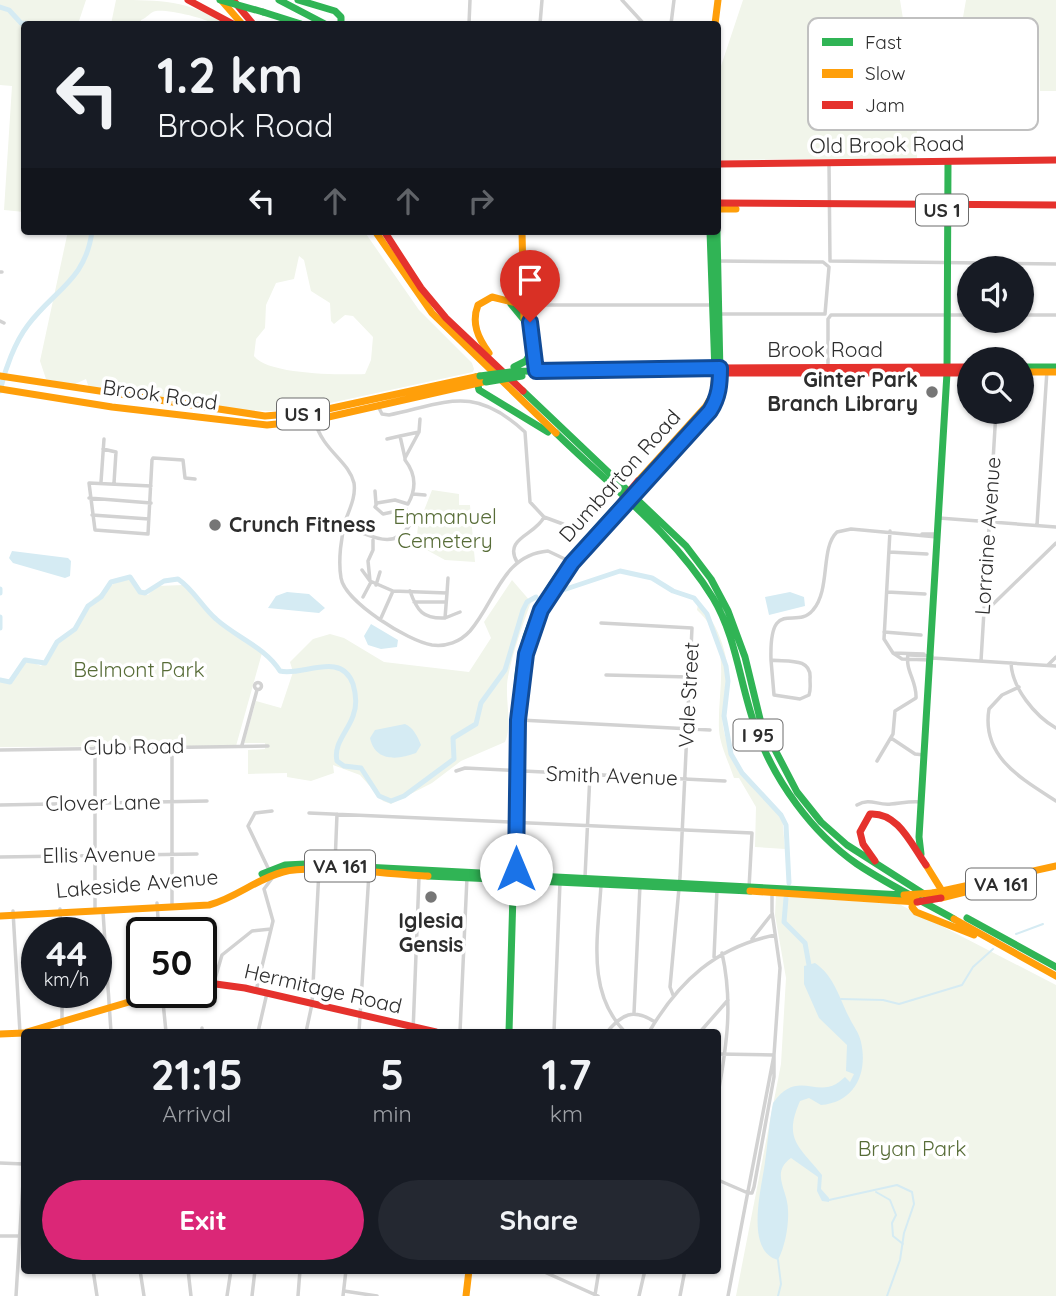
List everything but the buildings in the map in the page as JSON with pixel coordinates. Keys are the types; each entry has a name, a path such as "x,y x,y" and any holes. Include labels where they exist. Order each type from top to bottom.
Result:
{"main road":[{"path":"188,0 228,21"},
{"path":"221,0 292,21"},
{"path":"221,0 239,21"},
{"path":"233,0 250,21"},
{"path":"279,0 319,21"},
{"path":"298,0 338,13 340,21"},
{"path":"715,21 718,0"},
{"name":"Old Brook Road","path":"721,164 1056,160"},
{"path":"943,895 920,852 919,837 947,370 948,162"},
{"name":"US 1","path":"721,203 829,207"},
{"name":"US 1","path":"721,209 1056,208"},
{"name":"I 95","path":"377,235 432,313 642,513 701,579 732,641 756,730 768,759 802,813 829,842 857,864 1056,976"},
{"name":"I 95","path":"387,235 435,306 669,529 696,558 718,592 734,624 759,715 788,778 813,812 847,845 898,878 1056,967"},
{"path":"522,235 524,305 534,345 536,371"},
{"path":"711,235 714,261"},
{"path":"714,261 717,235"},
{"name":"Dumbarton Road","path":"509,1029 516,877 518,720 524,669 533,631 570,562 641,483 706,406 713,394 717,371 714,261"},
{"path":"501,371 479,339 474,316 478,305 487,298 524,305"},
{"path":"511,304 527,324"},
{"path":"518,371 534,345"},
{"path":"1034,371 1056,367"},
{"path":"1034,368 1056,372"},
{"name":"Brook Road","path":"2,389 234,423 278,425 518,371 957,369"},
{"name":"Brook Road","path":"947,370 957,371"},
{"name":"Brook Road","path":"0,376 110,396 249,415 314,416"},
{"path":"479,378 480,390 532,421 584,460"},
{"name":"Brook Road","path":"377,402 463,379 479,378"},
{"path":"898,878 865,850 860,828 870,814 883,813 895,821 926,865"},
{"path":"904,834 919,837"},
{"name":"Lakeside Avenue","path":"0,914 172,905 223,897 289,864 319,868 560,879 601,885 640,883 717,890 772,889"},
{"name":"Lakeside Avenue","path":"319,868 335,865 369,870"},
{"name":"VA 161","path":"772,889 915,900 1056,869"},
{"name":"Lakeside Avenue","path":"560,879 585,877 601,885"},
{"name":"VA 161","path":"772,889 904,895 915,900 933,893 943,895"},
{"path":"915,900 914,910 919,914 1004,947"},
{"path":"990,931 1056,959"},
{"name":"Hermitage Road","path":"217,983 409,1029"},
{"path":"62,1028 126,1003"},
{"path":"0,1034 21,1033"},
{"path":"466,1296 469,1274"}],"street":[{"path":"469,21 470,0"},
{"path":"540,21 542,0"},
{"path":"622,0 641,21"},
{"path":"628,7 629,0"},
{"path":"671,21 674,0"},
{"path":"828,370 829,163"},
{"path":"714,261 1056,264"},
{"path":"524,305 715,304"},
{"path":"716,314 957,315"},
{"path":"1034,315 1056,315"},
{"path":"1037,525 1047,370"},
{"path":"377,402 382,414 389,415 460,400 474,400 520,428 527,437 530,502 544,517 563,524"},
{"path":"314,416 322,440 353,480 353,499 344,527 340,570 343,586 355,603 424,643 452,643 472,629 505,574 517,562 545,551 570,562"},
{"path":"405,458 419,432 420,419"},
{"name":"Lorraine Avenue","path":"981,662 995,424"},
{"path":"387,439 419,432"},
{"path":"344,527 363,532 373,539 392,540 409,526 407,507 413,494 415,477 405,458 400,436"},
{"path":"101,482 104,439"},
{"path":"103,449 116,453 114,483"},
{"path":"152,486 89,483 89,498 97,531 146,535 150,519 154,457 184,461 185,478 195,479"},
{"path":"375,491 375,509 383,514 407,507"},
{"path":"413,494 425,495"},
{"path":"89,498 151,503"},
{"path":"375,506 395,500 407,507"},
{"path":"92,515 150,519"},
{"path":"517,562 513,555 514,544 534,530 544,517"},
{"path":"938,518 1056,527"},
{"path":"771,660 804,663 810,670 810,692 804,698 779,698 772,691 771,660 771,638 775,625 786,617 807,615 815,608 826,576 833,535 845,529 937,536"},
{"path":"890,531 884,632 885,645 893,653 1056,666"},
{"path":"372,583 368,561 373,550 373,539"},
{"path":"984,614 1056,543"},
{"path":"889,552 927,554"},
{"path":"362,570 372,583 393,591 447,593"},
{"path":"363,597 380,572"},
{"path":"445,618 448,578"},
{"path":"381,618 393,591"},
{"path":"410,591 416,608 429,617 445,618 460,612"},
{"path":"887,592 925,594"},
{"path":"414,602 446,602"},
{"name":"Vale Street","path":"601,623 692,628 679,885 670,987 673,995"},
{"path":"884,632 921,635"},
{"path":"877,761 891,738 895,711 916,697 916,686 906,667 908,656"},
{"path":"1047,665 1056,657"},
{"path":"1011,663 1019,687 1038,715 1056,728"},
{"path":"606,675 690,677"},
{"path":"1019,687 1002,695 989,709 992,740 999,758 1010,771 1056,801"},
{"path":"242,746 257,690"},
{"path":"518,720 710,730"},
{"path":"891,738 915,754 924,755"},
{"name":"Club Road","path":"0,750 268,746"},
{"path":"172,747 172,905"},
{"path":"95,748 94,855 97,910 111,1029"},
{"name":"Smith Avenue","path":"456,771 465,768 726,780"},
{"path":"585,877 590,774"},
{"path":"857,805 869,800 890,805 900,801 921,802"},
{"name":"Clover Lane","path":"0,805 207,801"},
{"path":"256,991 271,929 272,913 264,889 271,873 248,826 255,813 272,811"},
{"path":"309,813 752,833 749,888"},
{"path":"335,865 337,814"},
{"name":"Ellis Avenue","path":"0,857 197,854"},
{"path":"307,1029 312,1004 319,868"},
{"path":"360,1029 369,870"},
{"path":"413,1029 419,872"},
{"path":"460,1029 467,875"},
{"path":"554,1029 560,879"},
{"path":"634,1013 640,883"},
{"path":"601,885 597,975 603,1000 622,1029"},
{"path":"721,1181 752,1193 774,1077 780,992 772,889"},
{"path":"714,957 717,890"},
{"path":"157,906 158,917"},
{"path":"60,911 60,917"},
{"path":"751,940 765,926 772,912"},
{"path":"13,913 24,1029"},
{"path":"217,972 222,955 255,930 271,929"},
{"path":"651,1029 673,995 714,957 751,940 775,934"},
{"path":"721,1077 730,998 722,953"},
{"path":"259,1029 267,993"},
{"path":"703,1029 730,998"},
{"path":"62,1008 62,1028"},
{"path":"164,1008 166,1029"},
{"path":"610,1029 616,1022 634,1013 655,1022"},
{"path":"721,1054 774,1055"},
{"path":"0,1163 21,1165"},
{"path":"728,1296 748,1193"},
{"path":"16,1296 21,1228"},
{"path":"0,1236 20,1236"},
{"path":"94,1274 97,1296"},
{"path":"141,1274 144,1296"},
{"path":"188,1274 191,1296"},
{"path":"227,1296 230,1274"},
{"path":"252,1296 255,1274"},
{"path":"298,1296 300,1274"},
{"path":"346,1274 344,1294 377,1296"},
{"path":"555,1274 596,1295 599,1274"},
{"path":"639,1296 644,1274"},
{"path":"680,1296 684,1274"}],"green space":[{"path":"0,0 86,0 79,21 21,21 21,212 4,210 12,86 0,85"},
{"path":"116,0 147,0 186,6 221,21 206,21 177,13 156,11 141,21 112,21"},
{"path":"743,0 900,0 903,18 808,18 808,130 917,130 917,158 721,160 721,66"},
{"path":"966,0 1056,0 1056,91 1040,91 1038,18 963,18"},
{"path":"67,235 367,235 419,310 472,363 474,369 473,372 289,412 226,409 89,388 86,379 73,385 46,379 40,361","holes":["299,256 304,260 311,291 330,303 331,321 334,324 345,315 353,316 373,337 371,360 365,374 323,374 289,370 274,367 254,356 256,339 265,328 266,305 276,283 294,279"]},
{"name":"Emmanuel Cemetery","path":"432,490 459,494 459,505 470,505 475,562 445,560 416,544 418,526"},
{"name":"Belmont Park","path":"128,577 133,579 137,589 148,595 156,586 184,585 218,623 262,653 236,746 0,747 0,679 8,681 16,677 25,659 41,666 63,638 72,633 93,599 116,582"},
{"path":"512,580 531,602 508,677 508,727 505,742 461,761 432,783 391,804 383,801 360,775 333,765 334,773 311,781 287,777 287,773 248,774 248,750 265,749 265,743 244,743 256,701 281,708 293,672 290,662 313,639 330,634 344,638 384,662 469,672 491,638 484,622"},
{"path":"698,604 718,632 728,667 728,689 723,712 726,739 745,775 782,815 785,849 755,847 756,807 739,778 734,778 720,736 720,652 716,637 697,610"},
{"name":"Bryan Park","path":"776,896 899,904 1056,985 1056,1296 736,1296 781,1064 786,978 775,915"}],"water":[{"path":"12,551 68,558 71,561 70,576 65,578 13,563 9,558"},
{"path":"287,592 309,594 325,608 319,613 268,608 276,596"},
{"path":"790,592 804,597 805,606 769,615 765,597"},
{"path":"371,624 398,640 397,647 381,649 368,645 364,636"},
{"path":"405,724 413,730 421,745 416,753 395,758 377,751 370,738 375,730"},
{"path":"815,963 831,981 859,1035 863,1053 862,1064 856,1084 843,1098 821,1105 809,1098 800,1101 795,1114 793,1134 800,1149 822,1175 821,1189 829,1202 822,1201 817,1191 818,1177 791,1158 785,1164 781,1176 788,1222 785,1242 778,1260 768,1254 761,1244 758,1232 759,1202 773,1103 789,1088 828,1087 845,1077 850,1082 854,1074 846,1071 847,1045 819,1018 804,984 804,966"}],"waterway":[{"path":"0,7 9,10 21,23"},
{"path":"0,391 19,339 38,313 76,273 89,248 91,235"},
{"path":"557,592 620,571 652,578 673,591 694,598 707,614 726,666 728,681 724,716 731,754 742,773 781,815 786,825 789,883"},
{"path":"0,680 10,682 25,660 45,663 57,642 75,629 88,606 101,597 111,582 130,577 140,592 145,593 164,581 178,579 216,619 267,655 280,671 330,667 340,668 347,674 353,684 356,700 351,722 337,749 337,761 344,766 361,768 379,796 391,801 404,796 454,759 453,738 476,724 481,703 505,670 523,610 527,602 536,597"},
{"path":"0,617 0,628"},
{"path":"786,898 784,922 805,943 809,965"},
{"path":"1016,934 1043,924"},
{"path":"841,999 883,1000 899,1004 962,985 973,967 993,949"},
{"path":"829,1200 897,1185 912,1192 914,1204 904,1233 900,1260 887,1296"},
{"path":"876,1192 890,1200 896,1215 892,1223 893,1236 903,1244"},
{"path":"778,1260 781,1284 778,1296"}],"traffic: fast":[{"path":"220,0 263,12"},
{"path":"279,0 319,21"},
{"path":"298,0 335,11 341,21"},
{"path":"263,12 292,21"},
{"path":"921,854 919,837 947,373 948,162"},
{"path":"710,235 715,373"},
{"path":"517,371 720,373 717,235"},
{"path":"511,304 525,321"},
{"path":"514,367 526,361 533,348"},
{"path":"1034,367 1056,367"},
{"path":"480,376 517,371"},
{"path":"486,382 522,376"},
{"path":"476,377 479,390 548,432"},
{"path":"523,391 686,546 711,579 728,611 745,657 761,723 797,792 821,822 847,845 927,896"},
{"path":"556,433 660,531 713,598 728,629 756,729 773,767 796,804 825,837 857,864 954,919"},
{"path":"621,509 643,485"},
{"path":"509,1029 517,686 521,655 529,628 556,577 617,506"},
{"path":"262,874 285,865 306,864 904,895"},
{"path":"428,876 750,891"},
{"path":"967,918 1056,967"}],"traffic: slow":[{"path":"221,0 239,21"},
{"path":"715,21 718,0"},
{"path":"721,209 736,209"},
{"path":"378,235 432,313 556,433"},
{"path":"522,235 524,319"},
{"path":"489,353 477,330 475,318 478,305 492,297 524,305"},
{"path":"525,321 532,333 536,371"},
{"path":"1034,372 1056,372"},
{"path":"638,481 706,406 713,394 715,373"},
{"path":"0,376 265,416 314,412 480,376"},
{"path":"0,389 112,407 267,425 315,420 483,382"},
{"path":"926,865 944,894"},
{"path":"933,893 1056,866"},
{"path":"0,916 209,905 273,875 296,870 333,869 428,876"},
{"path":"941,898 985,887"},
{"path":"750,891 917,902"},
{"path":"904,895 933,893"},
{"path":"913,900 917,895"},
{"path":"913,900 912,907 916,912 974,935"},
{"path":"954,919 1056,976"},
{"path":"37,1029 126,1003"},
{"path":"0,1034 21,1033"},
{"path":"466,1296 469,1274"}],"traffic: jam":[{"path":"188,0 227,21"},
{"path":"233,0 250,21"},
{"path":"721,164 1056,160"},
{"path":"721,203 1056,205"},
{"path":"387,235 421,288 446,318 523,391"},
{"path":"720,368 957,367"},
{"path":"643,485 712,407 719,393 720,373 957,373"},
{"path":"617,506 638,481"},
{"path":"519,718 526,653 541,612 564,575 621,509"},
{"path":"875,861 863,844 860,832 870,814 888,818 896,824 926,865"},
{"path":"917,902 941,898"},
{"path":"217,984 245,988 423,1029"}],"place":[{"name":"Ginter Park Branch Library","path":"932,392"},
{"name":"Crunch Fitness","path":"215,525"},
{"name":"Iglesia Gensis","path":"431,897"}],"route":[{"path":"516,869 518,720 526,654 537,620 555,586 572,563 710,411 720,389 720,368 692,368 681,371 536,371 530,322"}]}
